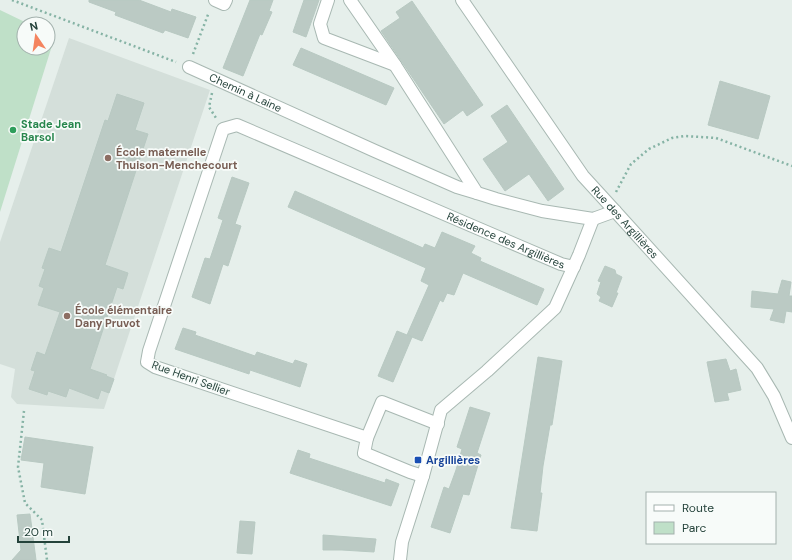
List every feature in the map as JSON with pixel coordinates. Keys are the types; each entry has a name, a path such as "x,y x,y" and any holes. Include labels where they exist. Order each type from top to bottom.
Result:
{"street":[{"path":"212,4 224,4 226,0"},
{"path":"328,0 320,24 324,38 395,65"},
{"path":"350,0 395,65 477,192"},
{"name":"Rue des Argillières","path":"462,0 583,176 757,368 774,396 792,438"},
{"name":"Chemin à Laine","path":"189,67 457,187 477,192 496,200 542,212 593,219"},
{"name":"Résidence des Argillières","path":"223,129 237,125 554,260 574,267 555,308 487,371 441,410 423,476"},
{"name":"Rue Henri Sellier","path":"223,129 149,351 147,362 155,367 367,438"},
{"path":"574,267 593,219 612,208"},
{"path":"400,560 402,542 423,476 364,453 367,438 382,402 438,424"}],"path":[{"path":"12,0 189,67 212,4"},
{"path":"215,79 209,107 223,129"},
{"path":"612,208 631,164 649,149 672,138 685,136 716,138 792,166"},
{"path":"24,411 18,467 25,503 42,520 47,560"}],"shaded area":[{"path":"69,38 210,90 104,409 17,404 11,397 15,369 0,364 0,242"}],"green space":[{"name":"Stade Jean Barsol","path":"0,10 16,18 16,56 49,56 0,212"}],"building":[{"path":"89,0 139,0 171,12 172,9 196,17 188,38 165,30 163,33 115,15 116,12 89,2"},
{"path":"250,0 273,0 269,11 272,12 262,35 260,34 243,76 223,68"},
{"path":"304,0 319,0 306,37 293,32"},
{"path":"412,1 483,105 467,116 463,110 444,124 381,31 400,18 396,12"},
{"path":"301,48 394,88 386,105 293,65"},
{"path":"720,81 770,96 758,139 708,125"},
{"path":"117,94 144,103 135,130 148,134 105,265 128,273 123,289 117,287 90,369 114,379 109,393 101,390 98,399 69,388 66,397 48,391 47,395 29,389 35,371 31,370 37,352 45,355 60,312 38,305 44,288 39,286 45,269 42,268 49,248 61,252 105,120 108,121"},
{"path":"507,105 564,189 548,201 529,174 505,191 483,159 508,142 491,116"},
{"path":"232,177 249,183 235,224 241,226 228,266 223,264 210,304 192,297 205,258 210,259 223,220 218,218"},
{"path":"295,191 423,248 425,244 435,248 442,232 475,246 471,253 481,258 480,261 544,289 537,305 463,273 454,295 447,293 443,302 440,300 422,341 407,335 429,285 421,281 426,268 288,207"},
{"path":"605,266 615,270 616,274 622,277 616,293 618,293 612,307 599,301 601,297 597,294 601,282 598,281"},
{"path":"782,280 791,282 789,296 792,296 792,312 786,311 784,323 770,320 774,309 751,307 752,291 778,294"},
{"path":"183,328 196,332 195,335 255,356 257,352 293,364 295,360 307,364 300,387 250,370 249,374 175,349"},
{"path":"397,331 412,337 393,382 378,376"},
{"path":"538,357 562,361 552,425 550,425 543,466 540,493 542,493 537,531 511,528"},
{"path":"726,359 730,371 736,369 741,390 727,393 729,400 715,402 707,362"},
{"path":"470,407 490,413 477,453 481,455 469,495 463,494 450,533 431,527 444,487 449,489 456,470 462,449 457,447"},
{"path":"25,437 93,447 85,494 41,487 44,463 21,460"},
{"path":"298,450 310,454 309,458 385,483 386,479 399,484 391,506 290,473"},
{"path":"30,514 36,560 12,560 21,550 17,515"},
{"path":"240,521 255,522 252,554 237,553"},
{"path":"323,535 376,539 374,552 323,550"}],"place":[{"name":"Stade Jean Barsol","path":"13,130"},
{"name":"École maternelle Thuison-Menchecourt","path":"108,158"},
{"name":"École élémentaire Dany Pruvot","path":"67,316"},
{"name":"Argillières","path":"418,460"}]}
